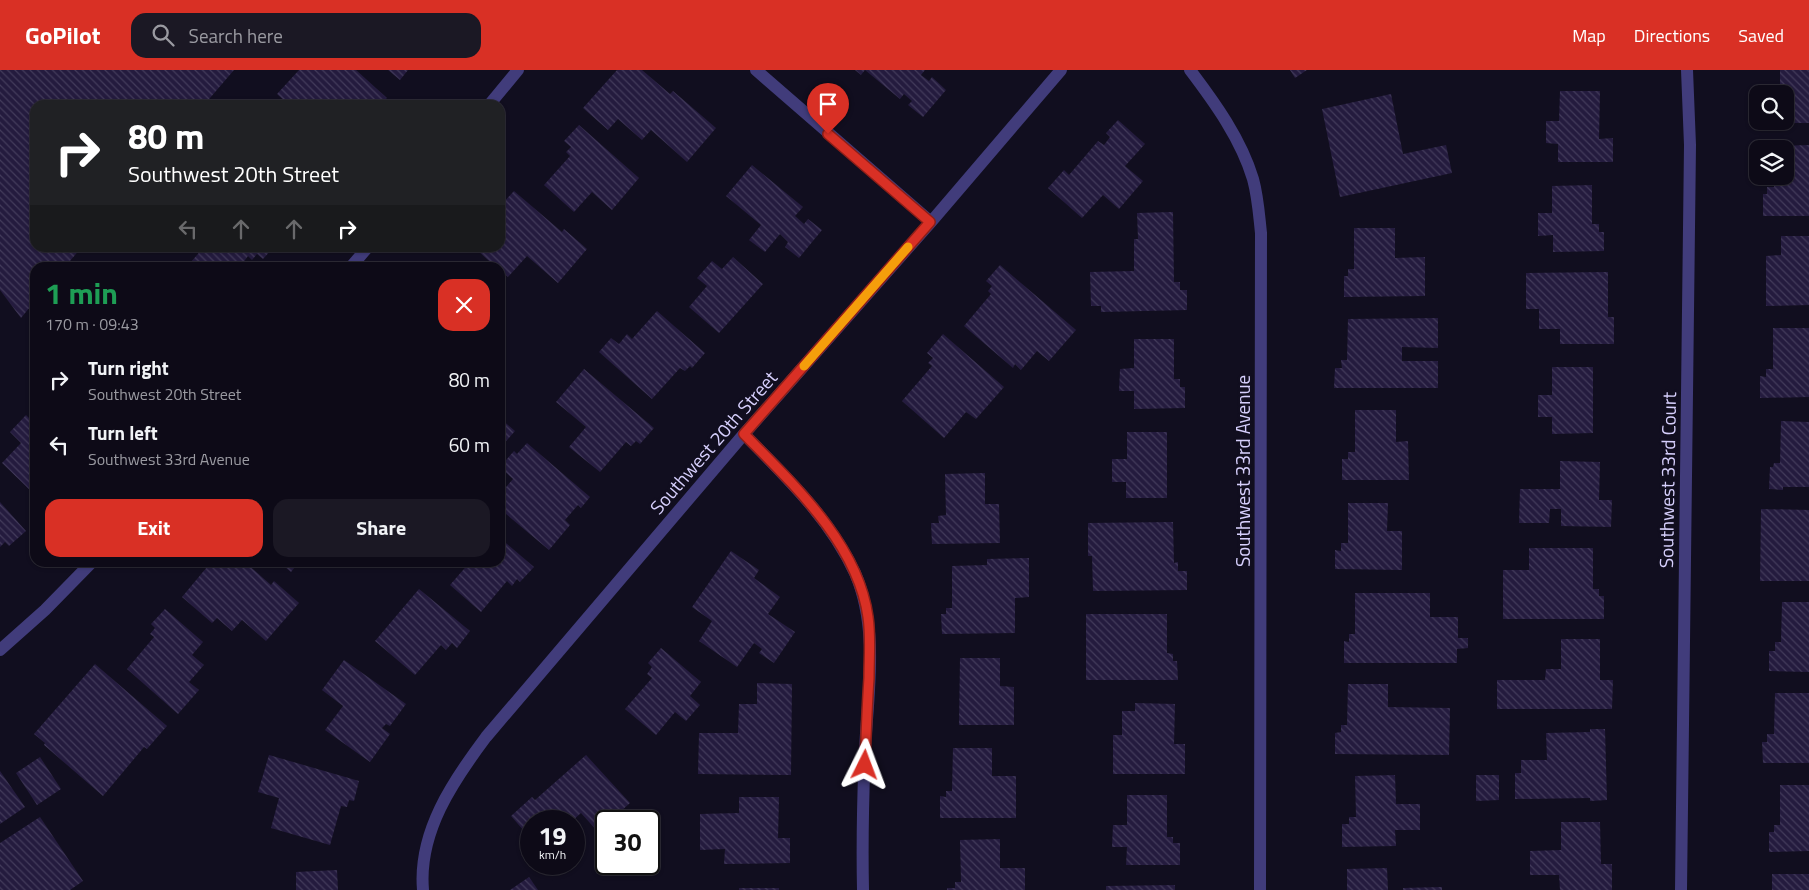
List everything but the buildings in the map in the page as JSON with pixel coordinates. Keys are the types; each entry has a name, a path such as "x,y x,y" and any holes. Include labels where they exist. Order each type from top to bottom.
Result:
{"street":[{"path":"492,100 518,70"},
{"path":"756,70 930,222"},
{"name":"Southwest 20th Street","path":"423,890 425,858 432,826 446,795 486,737 744,434 1061,70"},
{"name":"Southwest 33rd Avenue","path":"1190,70 1233,134 1246,161 1253,180 1261,233 1260,890"},
{"name":"Southwest 33rd Court","path":"1681,890 1690,145 1687,70"},
{"path":"355,262 364,252"},
{"path":"744,434 808,501 827,525 847,558 864,597 870,645 863,802 863,890"},
{"path":"0,650 45,610 87,567"}],"slow traffic":[{"path":"804,366 908,247"}],"route":[{"path":"828,134 930,222 744,434 808,501 827,525 855,573 864,597 870,645 865,765"}]}
